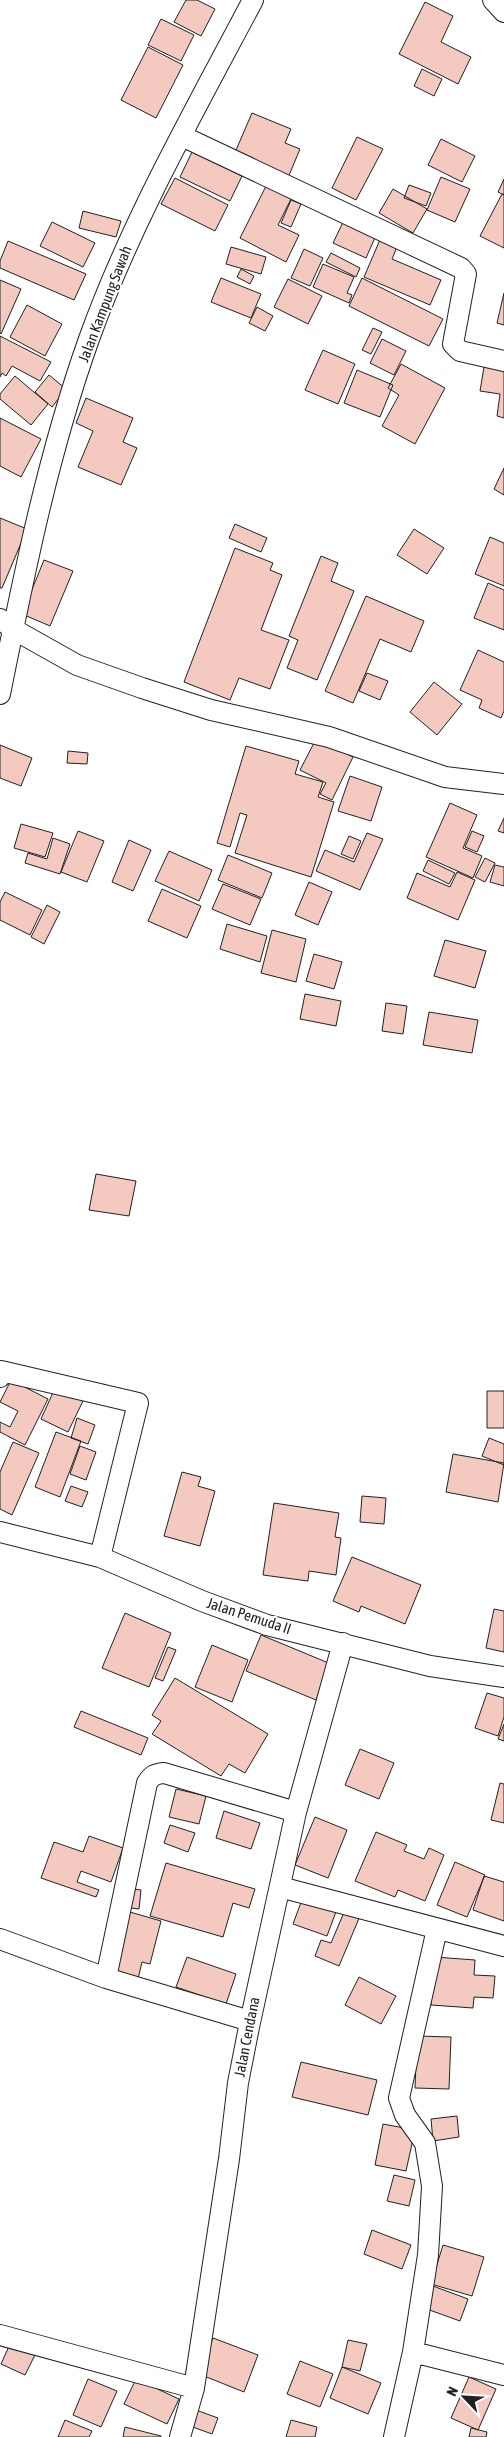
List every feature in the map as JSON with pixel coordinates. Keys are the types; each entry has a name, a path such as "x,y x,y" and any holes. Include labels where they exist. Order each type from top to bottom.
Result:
{"street":[{"name":"Jalan Kampung Sawah","path":"0,694 7,624 49,470 89,338 125,250 253,0"},
{"path":"493,0 504,12"},
{"path":"182,136 461,268 466,274 453,344 460,351 504,361"},
{"path":"7,624 76,665 211,710 329,737 445,777 504,784"},
{"path":"0,1377 1,1371 138,1403 100,1557"},
{"name":"Jalan Pemuda II","path":"0,1532 100,1557 202,1601 267,1625 430,1666 504,1677"},
{"name":"Jalan Cendana","path":"180,2437 194,2388 228,2168 238,2083 250,2021 296,1812 343,1643"},
{"path":"106,1978 147,1784 151,1777 164,1773 296,1812"},
{"path":"280,1887 504,1946"},
{"path":"394,2437 413,2352 428,2255 432,2186 426,2143 405,2114 399,2098 437,1928"},
{"path":"0,1940 106,1978 250,2021"},
{"path":"0,2335 194,2388"},
{"path":"413,2352 484,2371 504,2374"}],"building":[{"path":"186,0 197,0 215,9 201,36 174,22"},
{"path":"425,2 453,16 441,42 471,57 458,84 399,54"},
{"path":"161,19 194,35 181,61 148,45"},
{"path":"148,47 183,65 156,118 121,100"},
{"path":"422,69 442,79 434,96 414,86"},
{"path":"252,113 291,129 285,143 300,149 287,180 233,157"},
{"path":"357,137 383,149 356,200 332,188"},
{"path":"441,139 475,156 462,182 428,165"},
{"path":"192,152 242,176 230,201 180,177"},
{"path":"441,177 470,189 455,222 427,210"},
{"path":"175,178 228,205 215,231 161,204"},
{"path":"504,179 504,195 498,192"},
{"path":"409,185 431,193 426,206 404,198"},
{"path":"266,186 291,199 278,225 299,235 286,262 240,238"},
{"path":"393,189 427,209 413,233 379,213"},
{"path":"502,194 504,195 504,248 480,236"},
{"path":"291,200 301,204 291,227 281,223"},
{"path":"83,211 121,221 116,237 79,228"},
{"path":"346,216 378,231 366,258 333,243"},
{"path":"52,222 95,243 83,267 40,246"},
{"path":"382,235 399,242 392,259 441,280 430,305 364,277"},
{"path":"8,241 86,274 74,300 0,268 0,261"},
{"path":"231,247 266,257 261,274 226,264"},
{"path":"304,249 323,258 310,286 291,278"},
{"path":"331,253 360,268 356,277 326,262"},
{"path":"323,264 354,277 347,293 352,295 349,303 313,287"},
{"path":"241,269 254,276 250,284 237,277"},
{"path":"221,278 261,294 251,318 211,302"},
{"path":"362,278 443,319 429,346 349,306"},
{"path":"288,279 322,296 308,324 274,307"},
{"path":"0,280 21,289 1,334 0,333"},
{"path":"504,293 504,325 497,323"},
{"path":"27,305 62,324 45,356 10,337"},
{"path":"257,307 273,316 265,331 249,323"},
{"path":"373,328 382,332 371,354 362,350"},
{"path":"0,336 51,362 40,381 12,366 6,376 2,373 0,377"},
{"path":"382,339 406,351 394,375 370,363"},
{"path":"323,350 355,364 338,404 305,390"},
{"path":"401,364 445,388 415,444 382,426 399,395 388,388"},
{"path":"484,367 504,370 504,418 497,416 500,394 480,391"},
{"path":"357,370 393,385 380,417 344,403"},
{"path":"49,375 66,389 52,407 35,392"},
{"path":"15,376 48,404 31,425 0,399 0,394"},
{"path":"86,398 133,418 123,442 137,448 121,485 78,467 93,431 76,423"},
{"path":"0,418 41,439 21,477 0,466"},
{"path":"504,468 504,495 494,489"},
{"path":"0,518 27,529 2,588 0,588"},
{"path":"235,524 267,538 261,552 229,538"},
{"path":"414,529 444,548 427,574 397,555"},
{"path":"490,537 504,543 504,586 475,574"},
{"path":"235,548 273,563 270,570 282,575 261,630 289,640 270,689 239,678 230,700 184,682"},
{"path":"321,556 338,563 331,581 354,591 317,680 287,668 298,640 289,636"},
{"path":"44,560 73,571 50,626 22,614"},
{"path":"488,583 504,590 504,630 474,618"},
{"path":"366,596 424,621 411,652 380,639 353,703 325,691"},
{"path":"478,650 504,662 504,711 501,718 479,708 482,700 460,690"},
{"path":"367,673 388,681 380,700 359,691"},
{"path":"434,682 462,704 437,735 410,712"},
{"path":"316,739 353,757 332,800 320,794 326,783 300,770"},
{"path":"0,745 32,758 21,786 0,778"},
{"path":"246,746 299,761 295,774 323,782 318,797 334,802 311,877 235,853 247,815 240,813 230,847 217,843"},
{"path":"68,751 88,753 87,764 67,763"},
{"path":"350,776 382,787 371,821 338,811"},
{"path":"450,803 477,815 463,848 482,856 473,878 426,857"},
{"path":"504,818 504,833 498,831"},
{"path":"21,824 53,833 45,857 14,848"},
{"path":"78,831 104,841 87,882 61,872"},
{"path":"472,831 484,836 477,852 465,847"},
{"path":"367,833 383,839 360,890 316,871 325,850 354,862"},
{"path":"349,836 361,841 353,859 341,854"},
{"path":"53,838 70,844 60,874 25,863 28,853 47,859"},
{"path":"129,840 151,850 133,891 112,882"},
{"path":"169,851 212,870 199,901 155,881"},
{"path":"228,855 272,873 262,898 218,880"},
{"path":"485,858 495,863 485,882 475,877"},
{"path":"428,860 455,873 449,884 423,871"},
{"path":"495,865 504,867 504,886 490,882"},
{"path":"457,872 475,880 458,920 407,898 417,873 450,887"},
{"path":"309,882 332,892 318,925 295,915"},
{"path":"223,884 261,899 250,925 212,909"},
{"path":"162,889 201,906 187,938 148,921"},
{"path":"5,892 42,910 30,935 0,920 0,902"},
{"path":"47,905 60,912 44,944 31,937"},
{"path":"227,924 267,936 260,962 220,949"},
{"path":"272,930 306,939 296,982 261,973"},
{"path":"445,940 486,951 475,988 434,976"},
{"path":"314,954 342,962 334,989 306,981"},
{"path":"305,994 341,1001 336,1026 300,1019"},
{"path":"386,1003 407,1006 403,1034 382,1031"},
{"path":"429,1012 478,1020 472,1053 423,1045"},
{"path":"96,1174 136,1181 129,1216 89,1210"},
{"path":"11,1380 48,1399 25,1445 0,1432 0,1422 10,1427 18,1411 0,1402"},
{"path":"55,1388 83,1401 68,1432 41,1419"},
{"path":"487,1391 504,1391 504,1428 487,1428"},
{"path":"77,1418 95,1425 88,1444 71,1438"},
{"path":"56,1432 81,1441 60,1497 35,1487"},
{"path":"489,1438 504,1444 504,1465 482,1456"},
{"path":"13,1442 39,1453 12,1515 0,1509 0,1472"},
{"path":"80,1446 96,1452 86,1480 70,1474"},
{"path":"453,1454 504,1463 498,1502 446,1492"},
{"path":"182,1472 201,1477 198,1486 215,1491 200,1546 164,1536"},
{"path":"71,1486 88,1492 82,1507 65,1501"},
{"path":"362,1496 386,1498 384,1524 360,1522"},
{"path":"274,1503 339,1513 335,1537 341,1538 336,1575 309,1571 308,1581 263,1575"},
{"path":"352,1557 421,1585 405,1624 361,1606 359,1612 333,1601"},
{"path":"494,1609 504,1611 504,1652 486,1648"},
{"path":"125,1613 171,1633 149,1687 102,1668"},
{"path":"261,1635 331,1664 316,1700 246,1671"},
{"path":"212,1645 248,1660 232,1702 195,1687"},
{"path":"168,1647 176,1650 163,1681 155,1678"},
{"path":"175,1678 268,1734 245,1773 229,1764 221,1776 152,1734 161,1721 152,1715"},
{"path":"487,1693 504,1698 504,1717 498,1736 475,1728"},
{"path":"81,1711 148,1738 141,1755 74,1727"},
{"path":"504,1724 504,1741 498,1739"},
{"path":"360,1749 394,1763 379,1799 345,1785"},
{"path":"500,1783 504,1784 504,1823 491,1820"},
{"path":"176,1789 206,1796 199,1824 169,1817"},
{"path":"224,1811 260,1823 251,1849 216,1838"},
{"path":"315,1817 347,1830 328,1878 295,1865"},
{"path":"170,1825 195,1833 188,1852 164,1843"},
{"path":"376,1832 407,1845 404,1851 424,1859 429,1848 444,1855 425,1901 398,1890 395,1897 355,1881"},
{"path":"89,1836 123,1848 111,1882 81,1871 77,1882 99,1890 96,1897 41,1878 54,1842 83,1852"},
{"path":"455,1862 485,1875 467,1917 437,1905"},
{"path":"166,1863 255,1889 249,1908 233,1903 223,1937 150,1916"},
{"path":"484,1876 504,1882 504,1921 473,1910"},
{"path":"126,1888 141,1890 139,1909 124,1907"},
{"path":"303,1897 337,1909 327,1936 293,1924"},
{"path":"345,1910 360,1916 339,1966 315,1956 321,1940 331,1943"},
{"path":"130,1912 161,1921 150,1964 142,1962 138,1979 115,1973"},
{"path":"187,1957 236,1974 226,2004 176,1987"},
{"path":"435,1957 475,1960 474,1975 495,1976 493,1998 474,1997 473,2008 431,2005"},
{"path":"359,1977 396,1996 381,2024 345,2005"},
{"path":"417,2036 451,2037 449,2089 415,2088"},
{"path":"301,2062 377,2080 368,2115 292,2097"},
{"path":"457,2116 459,2137 433,2141 431,2119"},
{"path":"383,2124 415,2130 406,2171 375,2165"},
{"path":"394,2175 415,2180 409,2206 387,2201"},
{"path":"372,2230 411,2245 402,2269 364,2254"},
{"path":"443,2245 484,2257 472,2296 431,2284"},
{"path":"433,2286 468,2299 460,2321 424,2308"},
{"path":"213,2338 258,2355 244,2392 199,2374"},
{"path":"348,2340 367,2344 360,2371 342,2367"},
{"path":"10,2344 35,2355 25,2375 1,2364"},
{"path":"300,2361 333,2374 320,2407 287,2394"},
{"path":"342,2367 381,2383 368,2414 330,2398"},
{"path":"469,2377 496,2389 478,2430 451,2418"},
{"path":"88,2379 117,2391 101,2427 73,2415"},
{"path":"136,2379 179,2399 167,2424 124,2404"},
{"path":"196,2410 218,2418 212,2434 190,2426"},
{"path":"65,2420 92,2431 89,2437 58,2437"},
{"path":"291,2420 317,2427 315,2437 286,2437"},
{"path":"125,2427 161,2436 161,2437 123,2437"},
{"path":"471,2428 487,2432 486,2437 469,2437"}]}
